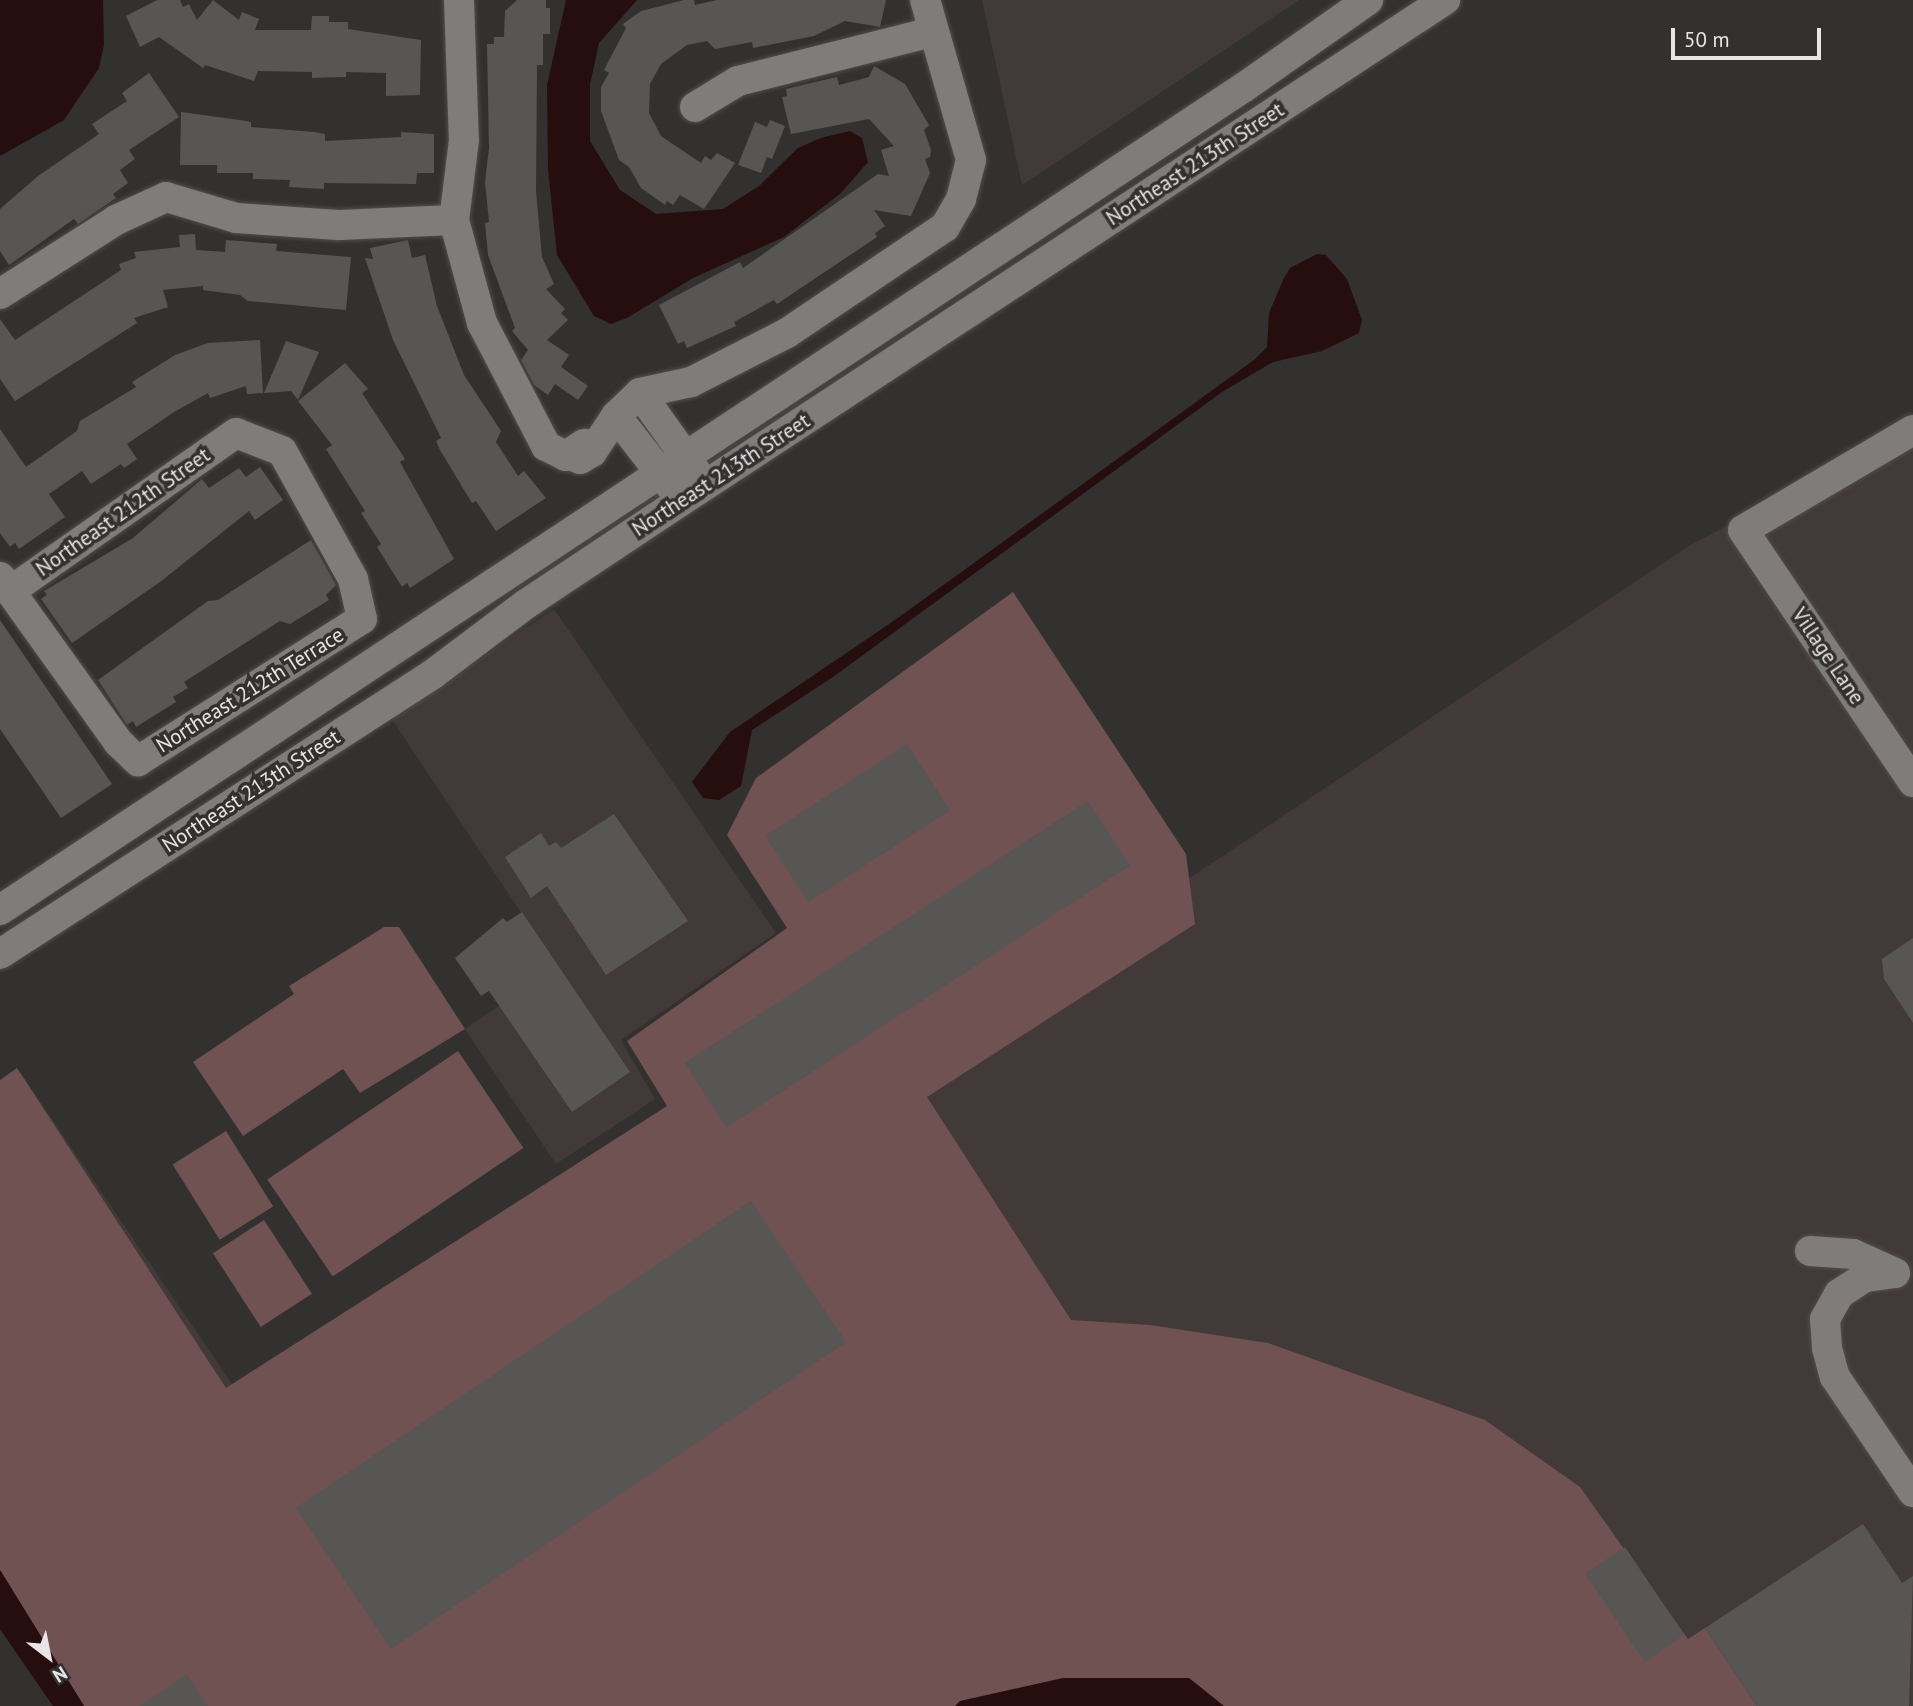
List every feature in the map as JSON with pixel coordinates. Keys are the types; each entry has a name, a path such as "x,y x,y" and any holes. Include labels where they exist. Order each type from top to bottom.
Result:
{"street":[{"path":"459,0 464,140 454,220 482,323 546,446 578,451 607,435 616,416 640,393 691,382 787,332 945,227 961,199 971,160 932,32 925,0"},
{"name":"Northeast 213th Street","path":"0,909 1368,0"},
{"name":"Northeast 213th Street","path":"0,954 433,674 526,604 1444,0"},
{"path":"695,107 738,81 932,32"},
{"path":"0,294 116,220 166,197 249,219 338,225 454,220"},
{"path":"640,393 673,463 693,493"},
{"path":"616,416 673,463"},
{"name":"Village Lane","path":"1913,430 1743,530 1913,782"},
{"name":"Northeast 212th Street","path":"5,584 236,432 282,451 353,579 362,619"},
{"name":"Northeast 212th Terrace","path":"5,584 118,743 138,761 362,619"},
{"path":"1810,1251 1853,1254 1904,1275"},
{"path":"1904,1275 1865,1276 1839,1294 1825,1319 1827,1348 1835,1377 1913,1492"}],"shaded area":[{"path":"0,0 103,0 104,45 99,68 64,120 0,156"},
{"path":"566,0 637,0 599,43 590,84 590,141 620,190 656,214 723,209 759,186 798,148 821,138 850,131 862,138 868,162 841,193 784,237 693,278 627,318 611,324 594,316 557,255 548,170 547,85"},
{"path":"982,0 1299,0 1022,185"},
{"path":"1317,254 1326,255 1347,279 1362,320 1359,333 1322,351 1273,362 1222,392 833,677 752,730 741,786 719,800 703,798 692,782 730,732 895,620 1254,360 1267,347 1269,313 1290,268"},
{"path":"1913,426 1913,1706 84,1706 0,1570 0,1093 24,1078 251,1412 1024,988 1687,547"},
{"path":"1013,592 1186,854 1195,924 927,1097 1071,1320 1150,1325 1268,1343 1485,1420 1580,1487 1688,1639 1705,1628 1757,1706 84,1706 0,1570 0,1080 17,1068 226,1388 667,1106 627,1041 787,928 727,835 756,778"},
{"path":"554,609 776,933 621,1040 655,1099 556,1164 465,1029 557,966 391,718"},
{"path":"384,927 399,927 465,1029 360,1093 343,1069 243,1136 193,1062 294,994 289,986"},
{"path":"458,1051 523,1148 333,1277 267,1180"},
{"path":"226,1131 273,1206 220,1240 173,1164"},
{"path":"264,1220 312,1294 261,1327 213,1253"},
{"path":"0,1570 84,1706 53,1706 0,1629"},
{"path":"1063,1678 1189,1678 1224,1706 955,1706 960,1701"}],"building":[{"path":"157,0 180,0 183,7 189,4 197,20 213,0 239,20 242,12 259,19 255,30 311,30 312,16 329,16 329,22 348,22 348,29 421,40 420,95 386,96 386,73 346,72 346,77 312,78 312,72 258,71 254,81 205,65 203,68 159,37 140,47 126,16"},
{"path":"517,0 546,0 546,8 550,8 550,34 543,34 543,65 537,65 536,191 542,257 554,284 546,289 565,309 561,313 568,320 547,340 569,355 561,367 588,386 578,400 555,384 548,395 534,385 521,360 528,350 512,331 515,328 488,255 485,223 489,222 485,182 489,148 487,44 494,44 494,37 504,37 505,11"},
{"path":"694,0 695,5 717,0 886,0 880,27 845,21 814,36 753,48 752,42 715,49 707,41 687,45 661,64 650,84 649,113 661,136 701,163 705,156 711,160 717,153 735,163 704,209 680,195 673,205 667,201 665,205 641,188 629,167 619,160 601,111 601,87 609,73 604,70 626,28 623,24 641,11"},
{"path":"874,66 905,84 929,125 924,130 931,150 930,157 925,159 930,173 911,216 874,210 885,226 875,233 877,237 777,304 774,300 734,322 736,326 687,348 684,341 678,344 659,305 740,262 743,268 878,174 889,176 881,150 894,146 869,119 791,134 782,97 787,96 786,89 837,77 839,85 869,77"},
{"path":"149,73 179,117 129,150 135,159 120,170 128,183 113,194 116,198 78,224 74,219 9,265 0,251 0,209 38,176 99,134 92,124 127,101 122,93"},
{"path":"181,112 251,122 251,127 325,134 325,141 401,137 401,132 434,134 434,173 417,173 416,184 324,183 324,189 289,187 290,180 253,179 253,173 217,173 217,165 180,165"},
{"path":"770,120 785,126 772,159 767,157 761,173 738,165 755,122 767,127"},
{"path":"195,234 196,250 225,252 226,240 277,244 276,251 351,257 346,310 248,301 240,295 203,290 203,286 163,290 168,307 134,318 137,323 15,401 0,379 0,319 15,340 121,270 119,264 136,258 134,252 180,247 179,235"},
{"path":"408,240 412,258 425,255 437,306 464,375 501,431 496,442 518,476 524,471 546,498 496,531 476,501 472,503 440,450 436,441 441,438 393,340 365,258 373,259 370,248"},
{"path":"260,340 263,393 247,394 246,386 210,398 208,393 174,412 127,444 137,459 124,468 121,464 91,484 82,471 49,494 65,517 19,549 15,543 10,547 0,533 0,429 26,467 77,431 80,421 136,387 132,382 175,355 208,343"},
{"path":"286,341 319,352 298,400 291,391 264,393"},
{"path":"345,363 368,389 362,393 405,459 400,462 454,559 410,588 407,583 402,587 377,547 381,544 361,513 365,511 326,449 332,445 298,401"},
{"path":"260,467 283,500 255,520 249,511 160,582 72,643 41,599 47,595 44,591 133,538 202,479 209,488 239,468 246,477"},
{"path":"311,540 336,585 326,595 329,600 290,624 280,621 184,682 188,688 173,697 176,702 136,727 133,721 127,725 98,680 208,601 218,600"},
{"path":"0,620 112,784 61,818 0,729"},
{"path":"907,744 950,810 808,902 765,836"},
{"path":"1088,801 1130,866 727,1128 685,1063"},
{"path":"614,814 688,921 606,975 547,886 531,898 505,857 541,833 549,846 556,842 561,848"},
{"path":"522,912 630,1072 572,1112 489,991 481,996 455,958 503,918 507,922"},
{"path":"1913,938 1913,1023 1884,979 1882,959"},
{"path":"751,1201 846,1342 391,1649 296,1508"},
{"path":"1863,1524 1902,1583 1913,1576 1909,1706 1757,1706 1705,1628"},
{"path":"1625,1547 1684,1635 1644,1662 1585,1574"},
{"path":"187,1674 208,1706 139,1706"}]}
